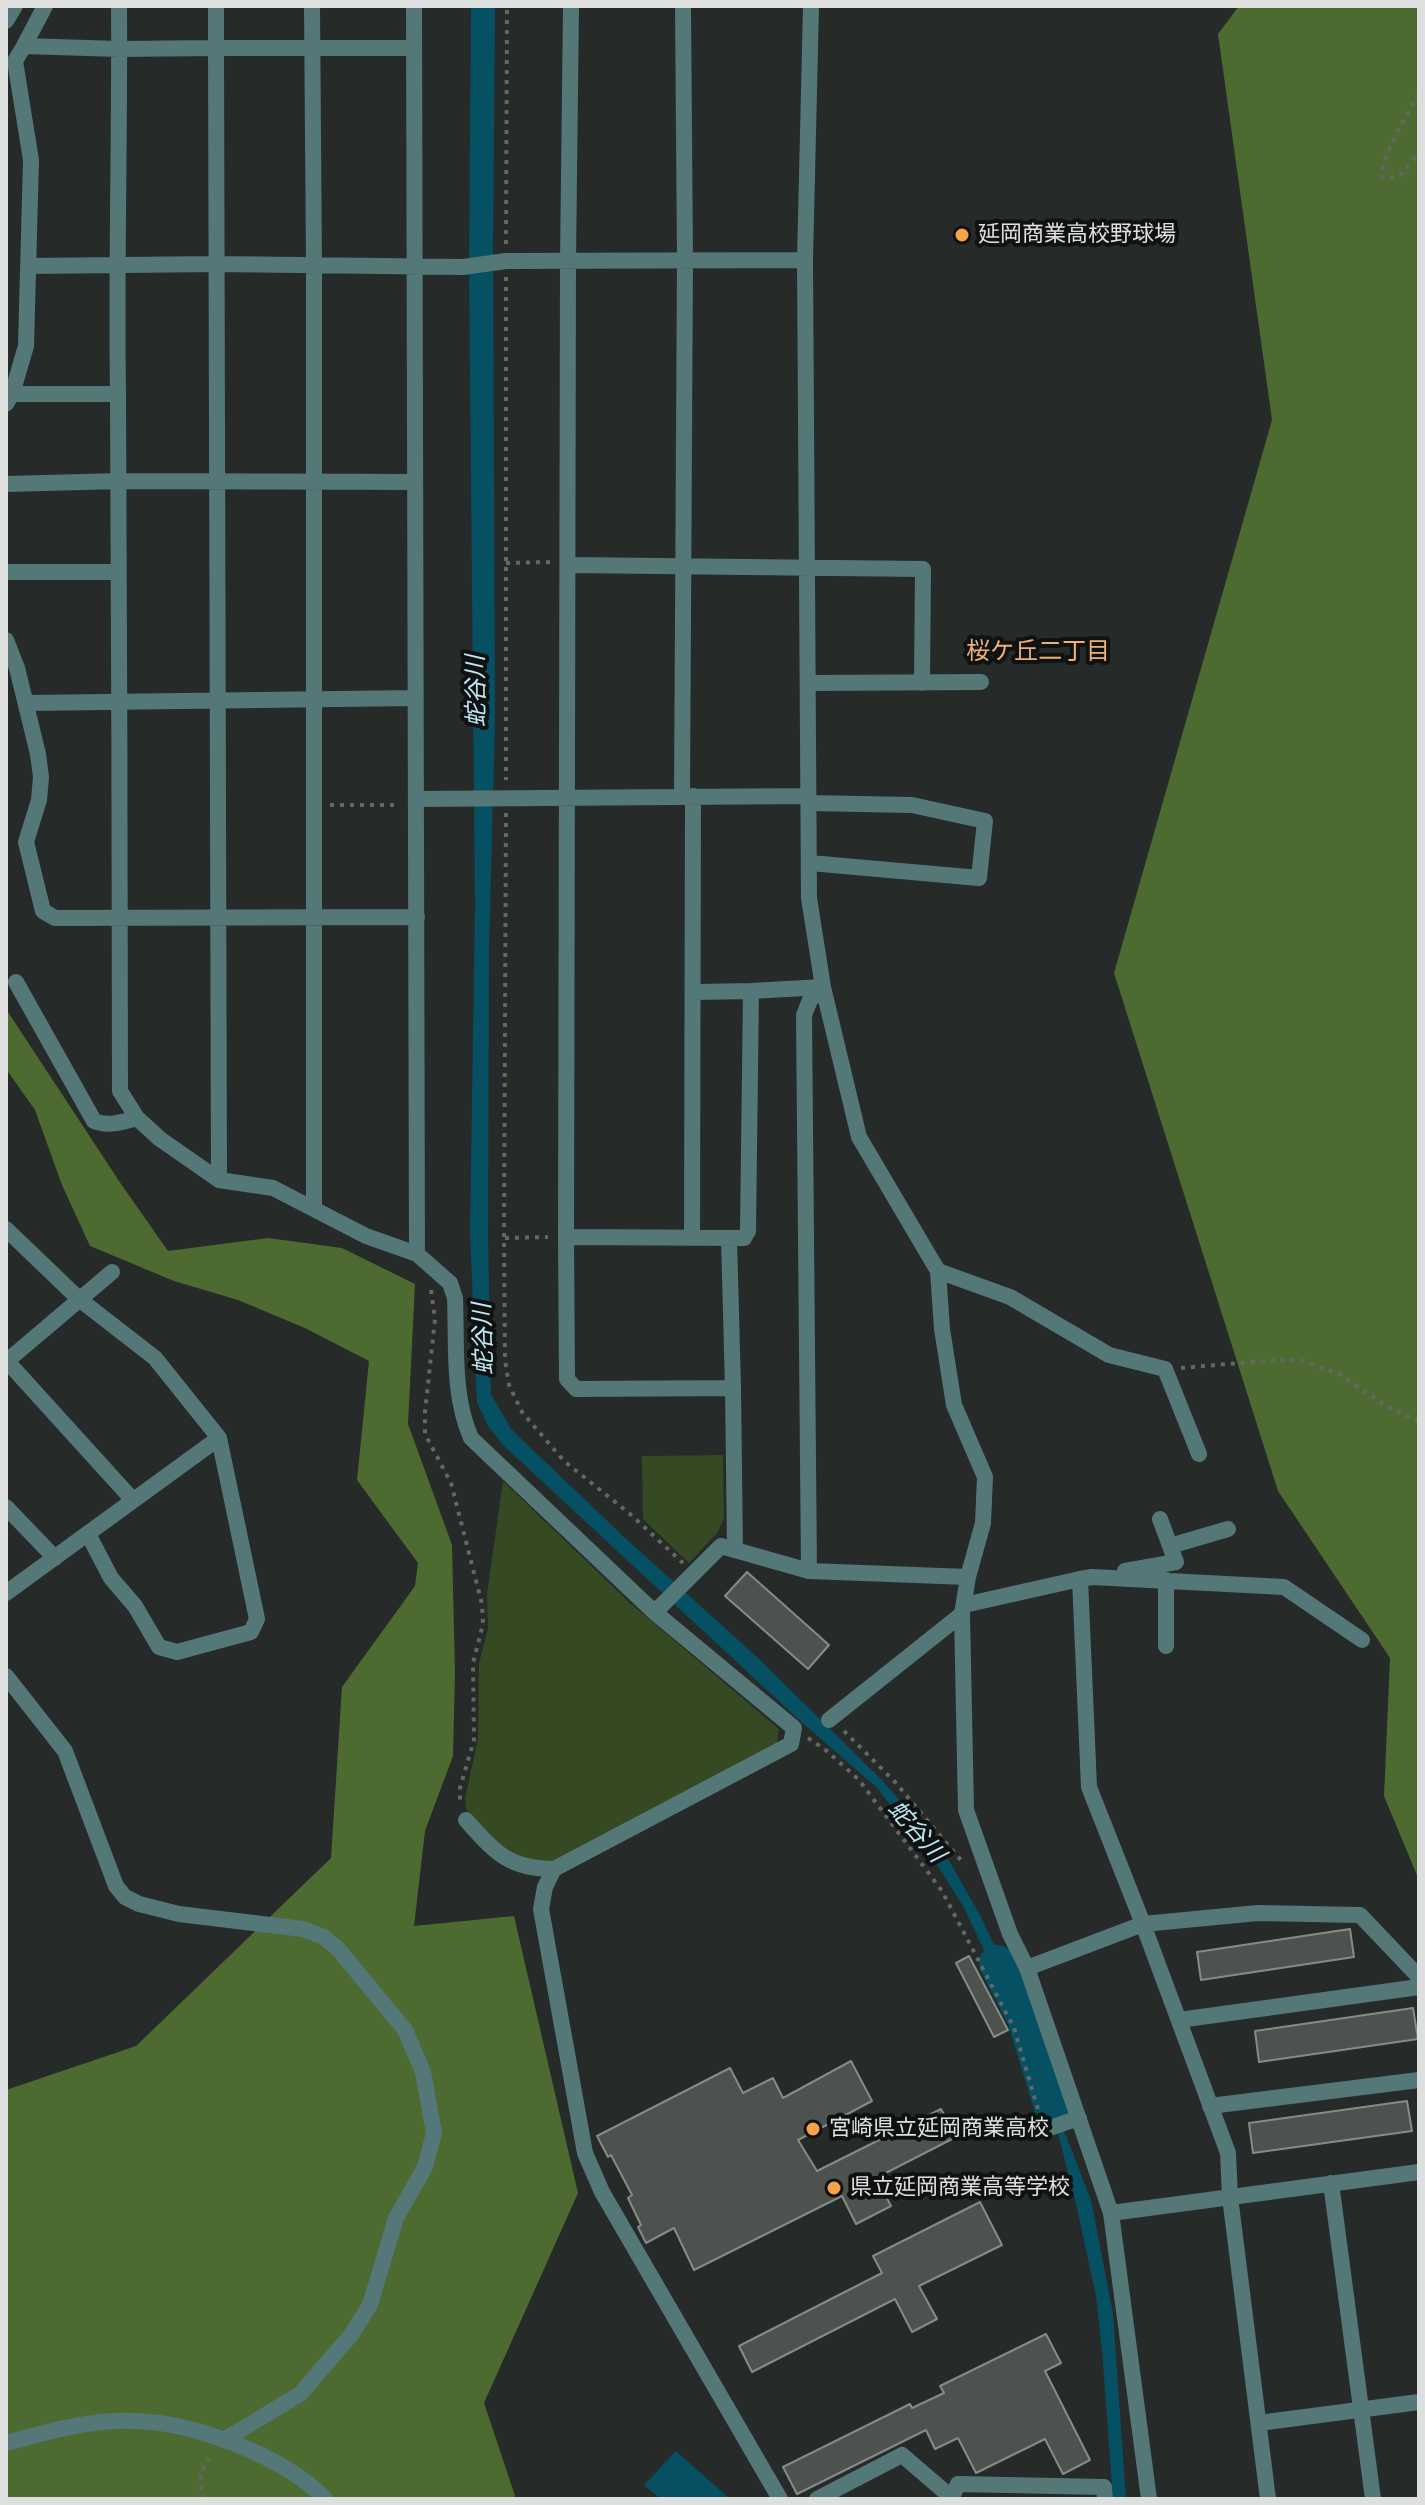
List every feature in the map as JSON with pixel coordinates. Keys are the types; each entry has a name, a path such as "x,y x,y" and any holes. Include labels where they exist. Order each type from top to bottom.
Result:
{"street":[{"path":"6,21 15,6"},
{"path":"45,6 15,61 31,160 26,346 9,399 118,394"},
{"path":"119,6 120,1091 137,1118 160,1139 219,1180 273,1188 366,1236 422,1258 450,1283 455,1298 459,1402 471,1438 794,1728 791,1744 554,1869 533,1869 512,1863 488,1845 466,1820"},
{"path":"216,6 219,1180"},
{"path":"312,6 314,1209"},
{"path":"414,6 415,698 422,1258"},
{"path":"571,6 567,1379 576,1389 733,1388"},
{"path":"683,6 685,259 682,565 694,992 692,1238"},
{"path":"811,6 805,260 809,898 823,987 859,1137 938,1271 942,1329 954,1405 985,1477 983,1523 963,1609 966,1810 1010,1934 1027,1968 1111,2213 1149,2499"},
{"path":"24,46 119,49 414,48"},
{"path":"29,266 217,264 463,267 506,261 805,260"},
{"path":"6,484 120,481 415,482"},
{"path":"569,563 923,569 922,683"},
{"path":"6,572 118,572"},
{"path":"6,640 27,703 38,754 41,777 39,800 26,842 43,911 55,918 417,917"},
{"path":"809,683 981,682"},
{"path":"27,703 415,698"},
{"path":"416,802 504,797 687,796 808,800 912,805 985,821 979,878 810,863"},
{"path":"16,982 94,1121 114,1124 137,1118"},
{"path":"694,992 823,987"},
{"path":"809,1571 804,1015 810,1000 823,987"},
{"path":"566,1237 744,1238 748,1231 751,991"},
{"path":"6,1229 79,1299 155,1358 219,1438 257,1619 251,1632 177,1652 159,1647 135,1606 111,1578 88,1534"},
{"path":"729,1238 735,1550"},
{"path":"938,1271 1010,1297 1109,1355 1165,1369 1199,1454"},
{"path":"112,1272 6,1360 133,1500"},
{"path":"6,1593 219,1438"},
{"path":"6,1507 55,1558"},
{"path":"830,1719 963,1609 1086,1578 1176,1562 1160,1519"},
{"path":"1170,1546 1228,1529"},
{"path":"657,1608 721,1546 809,1571 968,1577"},
{"path":"1086,1578 1284,1587 1362,1640"},
{"path":"1086,1578 1089,1787 1228,2153 1230,2197 1268,2499"},
{"path":"1166,1580 1166,1646"},
{"path":"6,1676 65,1751 116,1886 125,1897 139,1904 179,1914 303,1929 324,1937 339,1950 405,2030 423,2072 434,2133 425,2167 396,2218 370,2305 351,2335 300,2394 224,2440"},
{"path":"554,1869 545,1887 541,1909 585,2153 602,2192 780,2499"},
{"path":"1027,1968 1143,1924 1258,1913 1360,1915 1419,1977"},
{"path":"1179,2020 1419,1987"},
{"path":"1210,2106 1419,2080"},
{"path":"1046,2129 1078,2119"},
{"path":"1111,2213 1419,2172"},
{"path":"1331,2183 1373,2499"},
{"path":"1259,2423 1419,2402"},
{"path":"6,2443 65,2427 135,2421 188,2429 270,2459 325,2499"},
{"path":"817,2499 902,2455 951,2498 958,2484 1024,2492 1104,2487 1105,2499"}],"path":[{"path":"507,6 505,1360 509,1385 522,1412 564,1461 629,1513 688,1578"},
{"path":"1419,94 1390,151 1382,177 1387,179 1400,175 1419,153"},
{"path":"506,563 569,563"},
{"path":"314,806 416,802"},
{"path":"504,1238 566,1237"},
{"path":"422,1258 435,1319 425,1434 451,1483 482,1604 483,1624 473,1663 474,1740 460,1788 459,1810 466,1820"},
{"path":"1165,1369 1275,1360 1305,1361 1339,1374 1391,1409 1419,1421"},
{"path":"830,1719 896,1783 959,1858 990,1879"},
{"path":"793,1735 807,1737 859,1780 942,1891 1014,2028 1046,2129"},
{"path":"204,2499 201,2488 203,2465 224,2440"}],"green space":[{"path":"1239,6 1419,6 1419,1880 1384,1796 1390,1658 1278,1491 1114,973 1272,420 1218,34"},
{"path":"6,1009 168,1251 268,1238 342,1248 415,1284 408,1424 452,1545 455,1673 453,1756 425,1831 414,1926 514,1916 578,2193 484,2403 516,2499 6,2499 6,2090 136,2046 331,1858 342,1687 415,1586 418,1563 357,1480 369,1361 305,1328 238,1300 174,1281 90,1246 62,1185 35,1110 6,1069"},
{"path":"723,1455 724,1519 717,1533 689,1563 643,1519 642,1456"},
{"path":"503,1481 629,1602 779,1729 777,1743 547,1864 512,1855 492,1840 466,1809 465,1798 478,1739 479,1663 488,1629 487,1594"}],"water":[{"path":"471,6 495,6 495,721 489,950 488,1237 491,1394 511,1429 758,1658 883,1781 943,1850 1004,1965 1091,2200 1113,2313 1126,2499 1113,2499 1096,2296 1060,2141 1023,2031 963,1906 934,1860 877,1788 797,1718 503,1445 488,1426 477,1402 470,1231 475,905 469,270"},
{"path":"676,2451 730,2499 661,2499 644,2485"}],"building":[{"path":"747,1572 829,1645 808,1669 725,1596"},
{"path":"1350,1929 1354,1957 1201,1980 1197,1952"},
{"path":"969,1956 1008,2030 994,2037 956,1963"},
{"path":"1413,2008 1418,2039 1259,2062 1255,2031"},
{"path":"851,2061 872,2101 798,2140 817,2171 941,2109 956,2137 876,2178 891,2206 856,2224 842,2196 694,2270 674,2228 646,2243 628,2198 632,2195 597,2136 730,2068 743,2093 773,2078 783,2098"},
{"path":"1407,2101 1412,2131 1253,2153 1249,2123"},
{"path":"980,2202 1002,2245 919,2286 937,2319 912,2332 895,2299 752,2372 739,2346 882,2273 873,2256"},
{"path":"1046,2334 1061,2363 1045,2371 1090,2460 1063,2474 1045,2439 976,2473 958,2438 935,2449 926,2430 797,2494 783,2467 910,2404 912,2408 944,2393 940,2386"}],"waterway":[{"name":"蛇谷川","path":"997,1963 1025,2018 1054,2113"}],"place":[{"name":"延岡商業高校野球場","path":"962,235"},
{"name":"宮崎県立延岡商業高校","path":"813,2129"},
{"name":"県立延岡商業高等学校","path":"834,2188"}],"district":[{"name":"桜ケ丘二丁目","path":"1038,652"}]}
